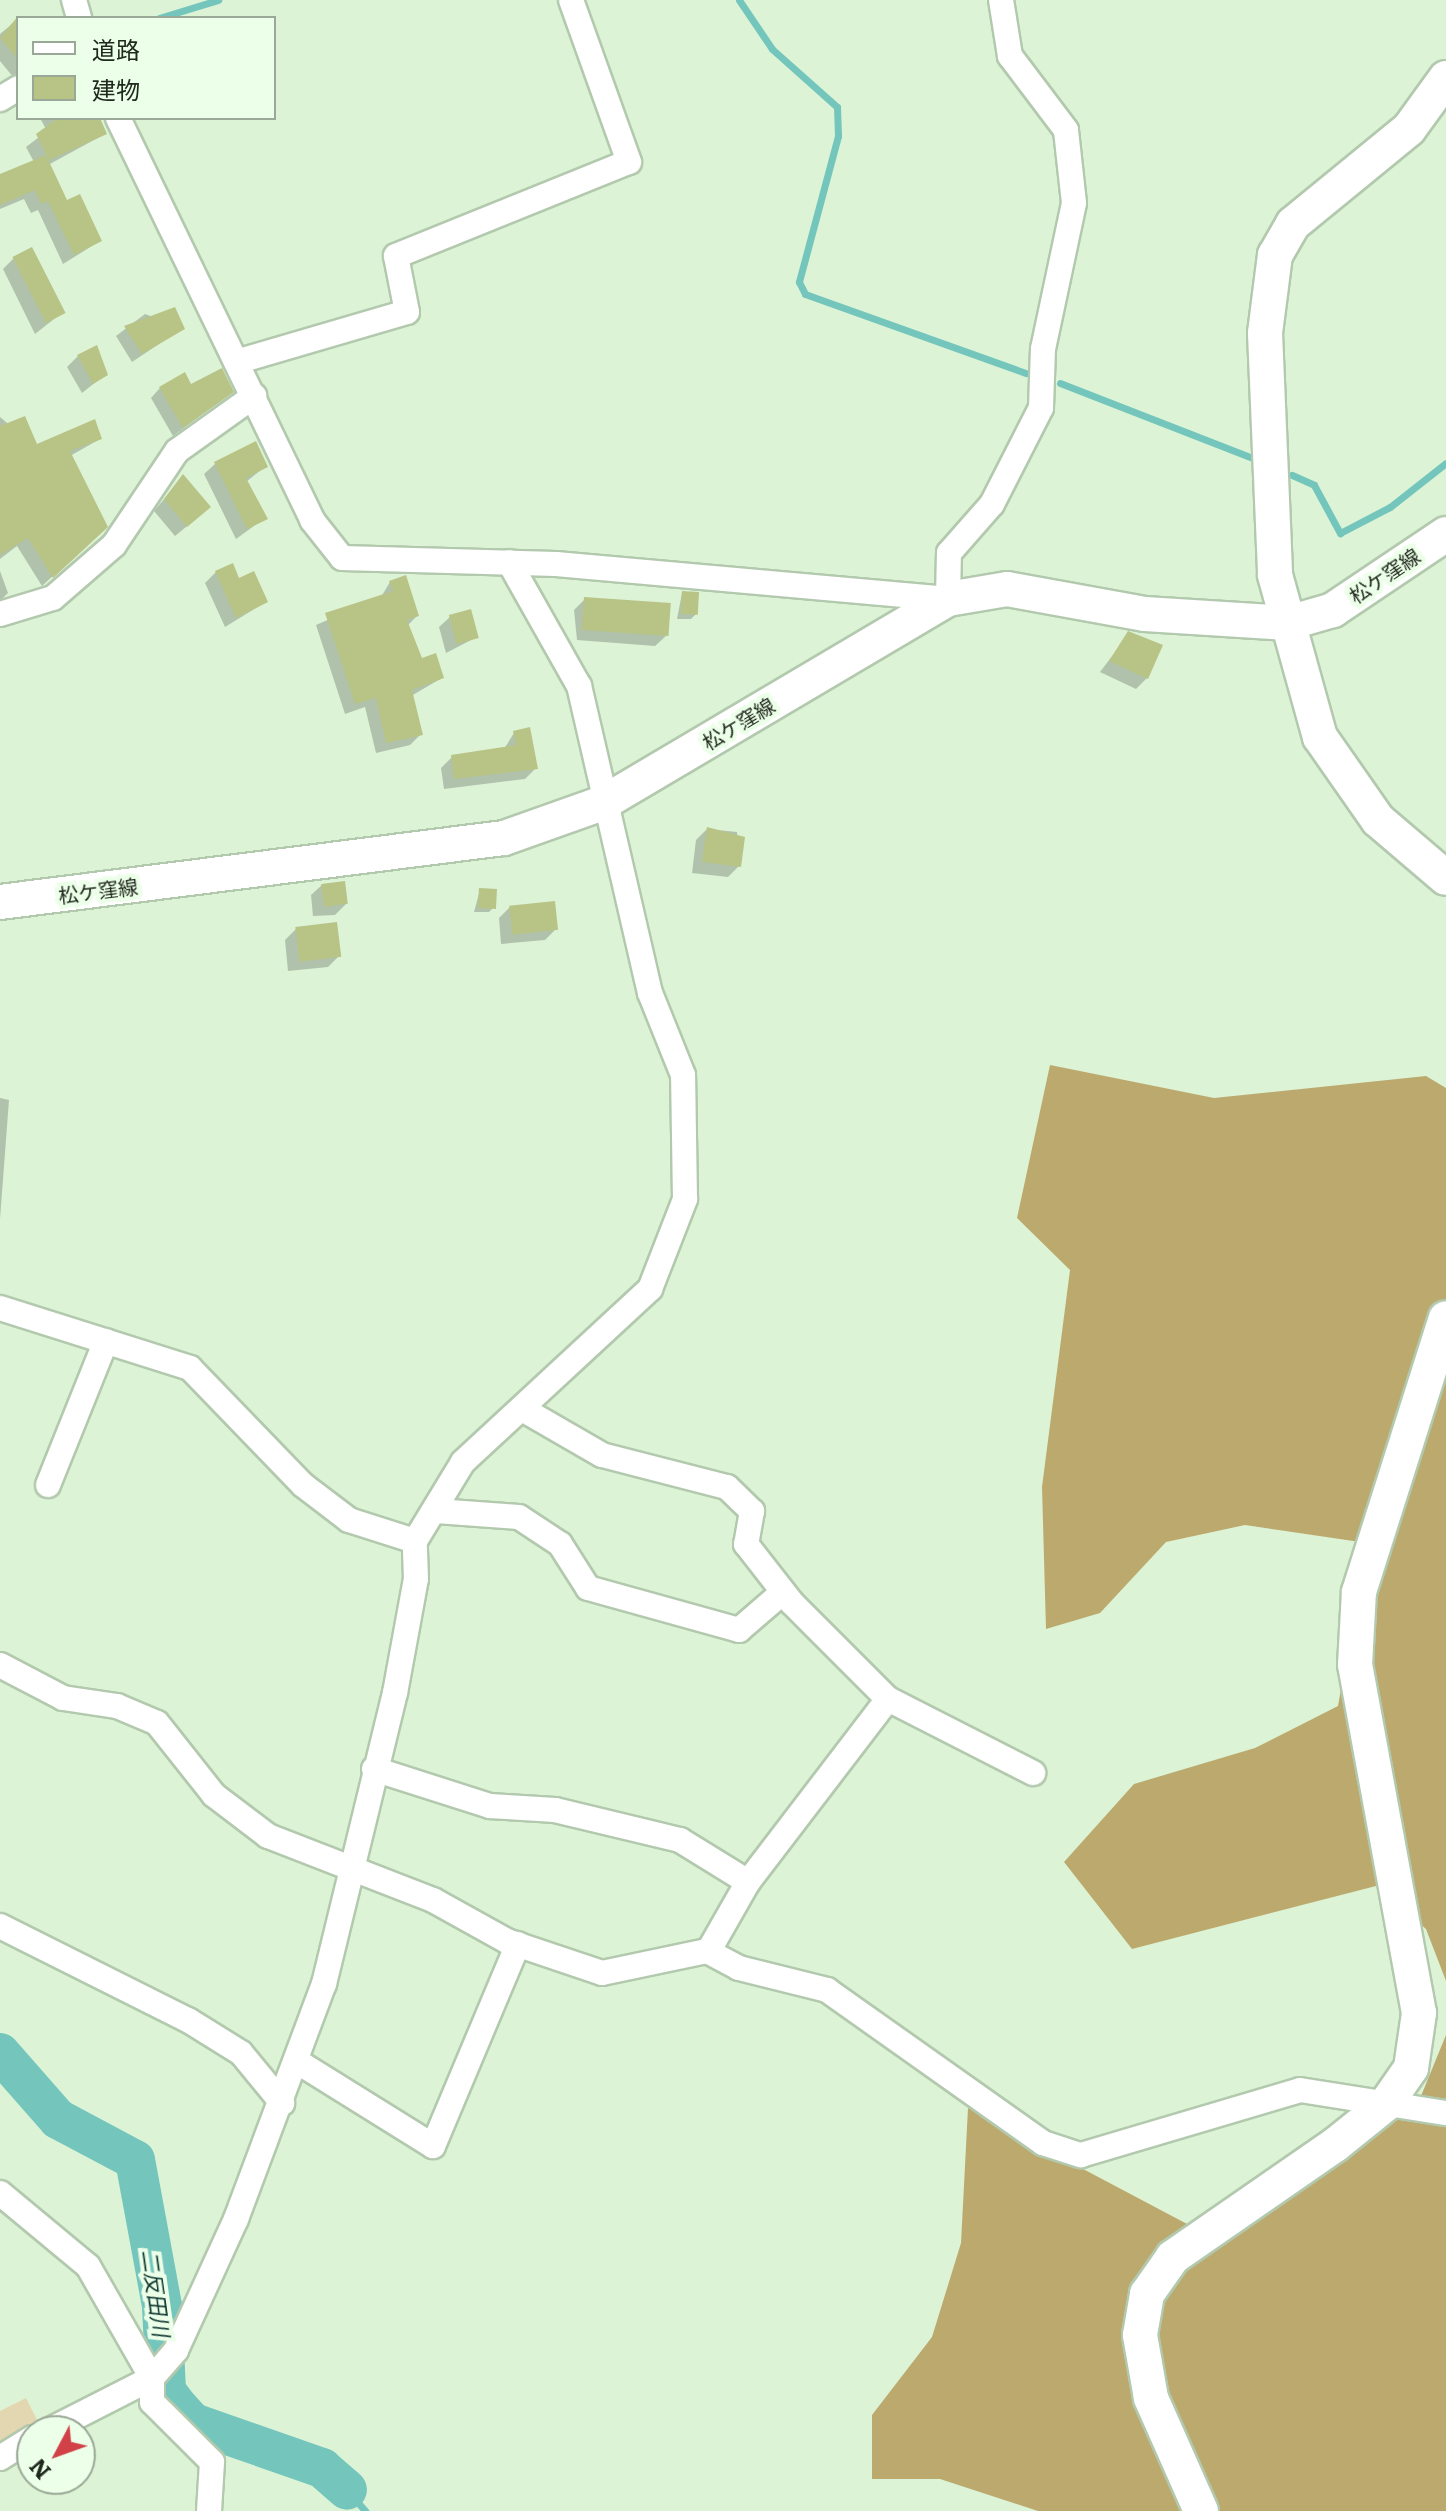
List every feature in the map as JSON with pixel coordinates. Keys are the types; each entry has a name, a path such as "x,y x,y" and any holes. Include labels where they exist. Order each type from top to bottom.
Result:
{"street":[{"path":"236,362 407,312 396,256 629,162 571,0"},
{"path":"119,120 312,520 342,558 509,562 948,599 949,553 992,504 1041,408 1043,349 1074,203 1066,130 1010,56 1001,0"},
{"path":"1446,78 1409,129 1293,224 1275,255 1265,333 1275,575 1320,737 1345,781 1446,878"},
{"path":"0,614 53,598 122,536 177,451 254,396"},
{"name":"松ケ窪線","path":"0,902 407,854 504,838 603,803 948,599 1007,589 1145,614 1288,623 1333,610 1446,534"},
{"path":"79,2415 155,2375 176,2350 298,2062 374,1769 416,1579 415,1541 463,1462 524,1410 650,1289 685,1199 683,1075 650,993 603,803 579,686 509,562"},
{"path":"0,1308 190,1368 303,1485 349,1520 415,1541"},
{"path":"1201,2511 1151,2398 1140,2335 1147,2294 1173,2257 1386,2104 1411,2068 1419,2013 1355,1665 1359,1592 1446,1318"},
{"path":"48,1485 106,1341"},
{"path":"524,1410 602,1455 727,1487 752,1511 746,1544 783,1592 888,1699 1033,1773"},
{"path":"436,1511 519,1517 560,1544 588,1588 739,1630 783,1592"},
{"path":"0,1665 63,1698 117,1706 157,1723 214,1795 252,1826 350,1865 518,1944 602,1973 708,1952 739,1968 827,1990 1043,2143 1081,2155 1300,2090 1446,2113"},
{"path":"708,1952 748,1882 888,1699"},
{"path":"374,1769 490,1806 555,1810 680,1840 748,1882"},
{"path":"0,1926 201,2028 241,2053 282,2103"},
{"path":"298,2062 433,2146 518,1944"},
{"path":"0,2193 88,2266 155,2375 152,2402 212,2462 209,2511"}],"shaded area":[{"path":"1050,1065 1214,1098 1426,1076 1446,1088 1446,1981 1426,1929 1376,1886 1132,1949 1064,1862 1134,1784 1255,1748 1338,1706 1367,1543 1245,1525 1166,1542 1100,1613 1046,1629 1042,1487 1070,1270 1017,1218"},
{"path":"1446,2035 1446,2511 1038,2511 940,2479 872,2479 872,2415 932,2337 961,2243 968,2108 1189,2225 1325,2166 1421,2096"},
{"path":"26,2398 34,2415 16,2415 16,2432 0,2441 0,2411"}],"building":[{"path":"16,18 16,57 0,38"},
{"path":"55,120 101,120 107,134 49,160 36,134"},
{"path":"46,155 67,200 80,194 102,241 74,255 48,201 41,204 35,190 0,205 0,174"},
{"path":"32,247 66,313 46,323 12,257"},
{"path":"175,307 185,329 142,354 124,326"},
{"path":"97,345 108,375 93,384 77,355"},
{"path":"222,368 234,392 183,428 159,387 185,372 191,384"},
{"path":"25,416 37,444 95,419 102,439 70,451 108,527 53,578 28,538 0,555 0,426"},
{"path":"256,441 268,467 246,478 268,519 247,529 214,462"},
{"path":"183,474 211,507 187,527 164,499"},
{"path":"233,563 239,578 254,571 268,602 236,618 215,571"},
{"path":"406,575 419,616 407,620 422,658 436,653 444,678 412,690 423,735 386,743 376,698 355,704 325,613 393,591 389,581"},
{"path":"682,591 699,592 698,615 681,614"},
{"path":"584,597 671,603 668,636 582,630"},
{"path":"471,609 479,638 457,644 449,615"},
{"path":"1128,631 1163,645 1148,679 1109,661"},
{"path":"530,727 538,769 454,779 451,755 516,745 513,731"},
{"path":"707,827 745,837 741,867 702,862"},
{"path":"345,881 348,904 324,907 321,884"},
{"path":"479,888 497,889 496,909 478,908"},
{"path":"555,901 558,930 512,935 509,906"},
{"path":"337,922 341,957 300,962 295,927"}],"waterway":[{"path":"166,16 218,0"},
{"path":"739,0 772,49 837,107 838,136 799,282 805,294 1026,373"},
{"path":"1060,383 1252,458"},
{"path":"1292,475 1314,485 1340,533 1390,507 1446,463"},
{"name":"二反田川","path":"0,2053 58,2119 135,2160 162,2306 166,2391 179,2408 193,2423 322,2468 347,2490"},
{"path":"347,2490 365,2511"}]}
